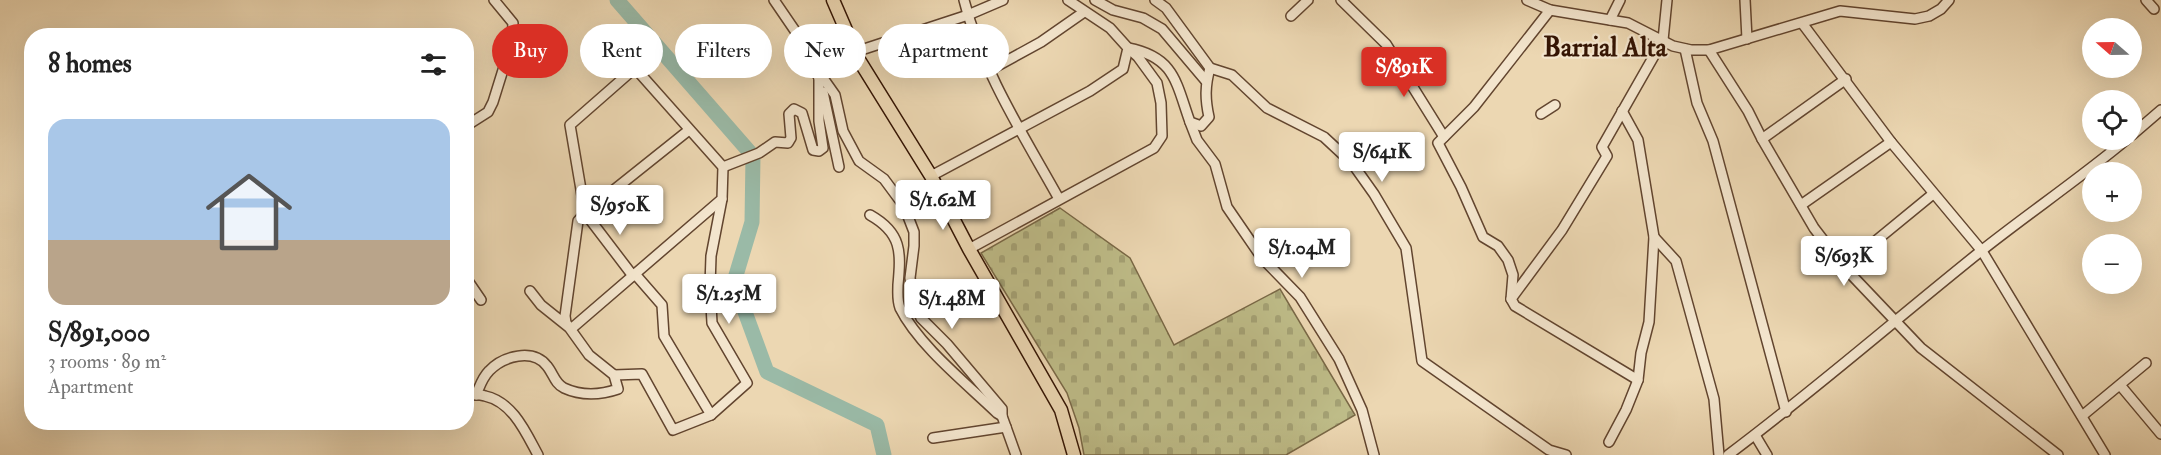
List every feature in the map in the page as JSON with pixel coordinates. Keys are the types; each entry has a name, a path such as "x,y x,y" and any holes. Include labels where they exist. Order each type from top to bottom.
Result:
{"main road":[{"path":"833,0 843,24"},
{"path":"866,70 931,176 969,249 1060,410 1074,455"}],"street":[{"path":"474,121 488,112 493,102 512,41 513,23 494,0"},
{"path":"774,0 790,24"},
{"path":"964,0 972,24"},
{"path":"866,48 968,15 1003,0"},
{"path":"969,249 1154,148 1162,136 1161,103 1157,82 1138,57 1110,28 1068,0"},
{"path":"1095,0 1113,10 1143,18 1162,30 1206,81"},
{"path":"1155,0 1166,8 1210,68 1232,75 1267,108 1324,137 1352,163 1374,194 1406,248 1422,361 1549,450 1566,455"},
{"path":"1291,16 1308,0"},
{"path":"1341,0 1386,44 1444,137"},
{"path":"1610,20 1620,0"},
{"path":"1511,299 1562,230 1607,156 1602,147 1663,40 1666,0"},
{"path":"1745,0 1747,39"},
{"path":"1840,0 1840,11"},
{"path":"1530,1 1550,10 1628,23 1673,46 1709,50 1840,11 1915,19 1929,16 1941,9 1949,0"},
{"path":"2146,0 2154,9"},
{"path":"1550,10 1474,107 1437,143 1461,187 1483,237 1498,246 1508,260 1513,275 1511,299 1515,306 1638,380"},
{"path":"1009,60 1041,42 1084,12"},
{"path":"1802,23 1891,142 1982,251 2105,455"},
{"path":"1128,48 1146,51 1165,63 1178,85 1197,140 1215,164 1227,207 1262,258 1300,297 1339,359 1362,410 1373,452 1362,455"},
{"path":"931,176 1090,91 1123,69 1128,48"},
{"path":"1685,49 1697,102 1713,141 1786,412"},
{"path":"1709,50 1748,111 1814,228 1844,267 1922,348 2058,455"},
{"path":"614,375 642,374 673,430 711,415 747,383 712,323 711,256 722,199 723,167 635,68 570,125 585,213 634,275 662,305 664,336 711,415"},
{"path":"1190,123 1201,126 1209,117 1205,96 1210,68"},
{"path":"723,167 759,153 775,142 788,143 791,138 789,114 794,109 802,113 813,150 819,151 823,148 819,121 819,78"},
{"path":"819,78 839,167"},
{"path":"823,78 835,95 843,131 859,160 884,179 904,206 914,232 910,278 913,298 921,318 947,344 1002,409 1002,416 1016,455"},
{"path":"994,78 1059,199"},
{"path":"1762,139 1846,79"},
{"path":"1541,114 1555,105"},
{"path":"2142,126 2161,110"},
{"path":"1608,442 1626,410 1638,380 1641,353 1649,322 1654,237 1638,140 1622,111"},
{"path":"474,391 490,370 505,359 524,355 538,358 547,366 561,387 576,393 605,394 618,389 614,375 589,355 566,322 578,221 688,130"},
{"path":"1801,206 1891,142"},
{"path":"1728,455 1786,412 1817,384 1982,251 2114,150"},
{"path":"1844,267 1933,194"},
{"path":"571,329 722,199"},
{"path":"870,215 892,231 900,247 897,296 900,308 915,332 1002,416"},
{"path":"1654,237 1676,261 1714,399 1719,455"},
{"path":"474,290 481,300"},
{"path":"530,291 541,305 571,329"},
{"path":"2082,416 2146,363"},
{"path":"2120,385 2161,434"},
{"path":"474,395 493,398 504,405 521,423 538,455"},
{"path":"933,438 1006,427"},
{"path":"1755,435 1767,455"}],"green space":[{"path":"1060,208 1130,258 1174,345 1280,289 1355,415 1286,455 1084,455 1079,428 1067,393 981,253"}],"waterway":[{"path":"617,0 753,156 752,222 734,282 767,372 877,425 884,455"}],"district":[{"name":"Barrial Alta","path":"1605,47"}]}
